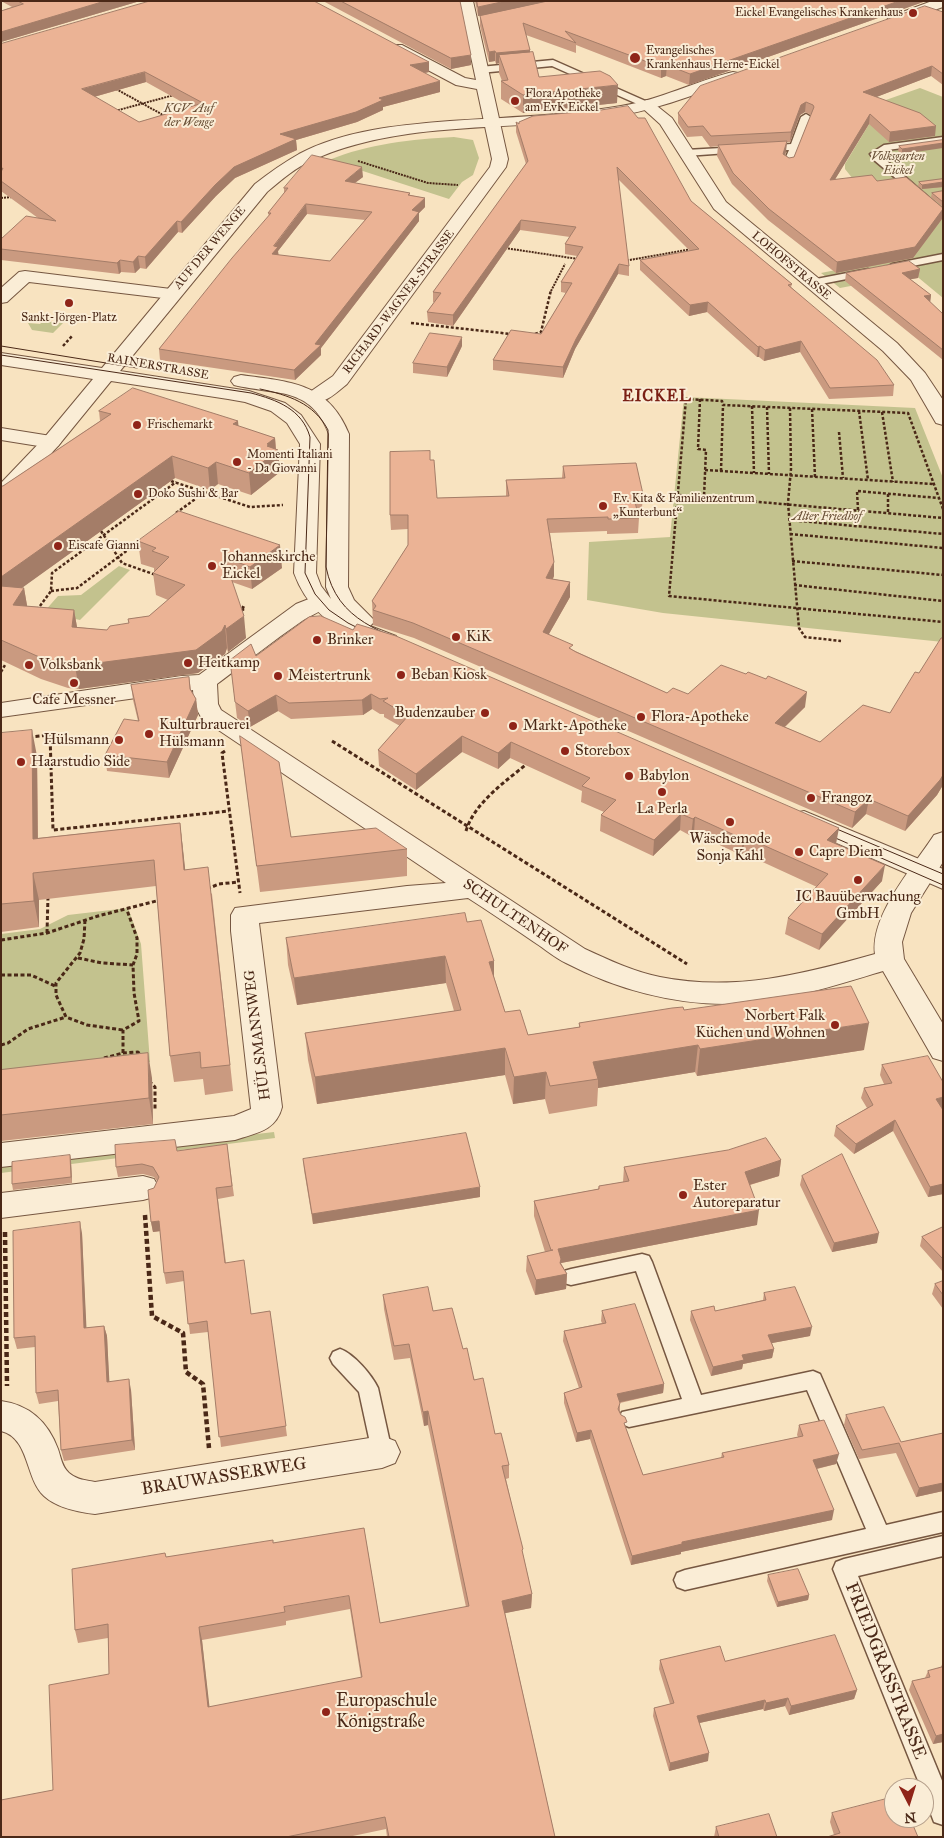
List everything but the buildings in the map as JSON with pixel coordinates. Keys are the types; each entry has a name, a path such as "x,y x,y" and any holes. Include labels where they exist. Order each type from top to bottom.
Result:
{"street":[{"name":"RICHARD-WAGNER-STRASSE","path":"314,398 340,380 498,167 500,159 480,70 474,22 466,1"},
{"path":"878,26 943,2"},
{"path":"923,9 943,17"},
{"path":"385,42 461,82 484,86"},
{"name":"AUF DER WENGE","path":"1,496 52,442 105,375 261,188 293,163 321,150 352,140 394,132 581,116 647,105 748,71"},
{"name":"LOHOFSTRASSE","path":"647,105 666,121 720,205 890,348 918,378 939,409 943,419"},
{"path":"1,298 25,276 172,294"},
{"name":"RAINERSTRASSE","path":"1,341 274,386 314,398"},
{"name":"RAINERSTRASSE","path":"1,359 249,397 286,412 298,423 310,444 305,573 308,585 330,599"},
{"path":"314,398 330,413 339,434 336,579 330,599 334,615 352,626 385,640 409,647"},
{"path":"1,434 52,442"},
{"path":"1,710 181,683 205,682 304,610 330,599"},
{"name":"SCHULTENHOF","path":"205,682 206,704 211,714 574,956 603,970 637,983 676,992 723,996 778,990 816,982 890,959"},
{"path":"787,812 933,876"},
{"path":"943,841 933,876 902,907 889,933 888,946 890,959 943,1050"},
{"path":"245,915 415,894 459,891 471,887"},
{"name":"HÜLSMANNWEG","path":"1,1155 235,1128 256,1121 265,1115 267,1107 245,931 245,915"},
{"path":"3,1206 143,1188"},
{"name":"BRAUWASSERWEG","path":"4,1416 22,1424 32,1433 39,1445 43,1462 54,1483 78,1496 95,1498 382,1452"}],"lane":[{"path":"480,70 553,62 647,105"},
{"path":"789,164 806,117"},
{"path":"943,140 884,148 875,154 877,158 943,215"},
{"path":"686,153 795,147"},
{"path":"920,194 935,192"},
{"path":"811,283 943,257"},
{"path":"571,1277 642,1262 695,1404"},
{"name":"BRAUWASSERWEG","path":"340,1358 368,1388 382,1452"},
{"path":"629,1418 813,1380 880,1536"},
{"path":"685,1580 943,1522"},
{"name":"FRIEDGRASSTRASSE","path":"943,1546 844,1569 943,1813"}],"path":[{"path":"110,86 166,117"},
{"path":"114,111 180,93"},
{"path":"321,150 428,183 485,187"},
{"path":"1,198 7,199 16,196"},
{"path":"503,248 581,259"},
{"path":"616,261 700,248"},
{"path":"528,334 541,332 552,286 565,264"},
{"path":"386,319 513,334"},
{"path":"59,350 72,336"},
{"path":"721,471 722,401 686,399 679,495 668,596 943,622"},
{"path":"700,400 698,449 706,450 704,497"},
{"path":"723,405 908,413 943,509"},
{"path":"752,406 754,473"},
{"path":"766,407 769,474"},
{"path":"790,408 791,469 788,503 799,628 805,636 841,641"},
{"path":"812,409 815,477"},
{"path":"859,411 868,480"},
{"path":"882,412 893,482"},
{"path":"839,432 844,478"},
{"path":"705,470 933,484"},
{"path":"171,481 250,507 284,505"},
{"path":"36,611 51,591 52,573 176,482"},
{"path":"858,510 857,491 938,498"},
{"path":"173,516 205,492"},
{"path":"888,494 888,513"},
{"path":"679,495 943,518"},
{"path":"789,520 943,534"},
{"path":"101,531 122,563 158,576"},
{"path":"790,534 943,548"},
{"path":"51,591 77,588 142,539"},
{"path":"792,561 943,575"},
{"path":"794,586 943,601"},
{"path":"236,604 245,608 235,616 274,630"},
{"path":"1,672 5,665"},
{"path":"27,737 50,735 52,840"},
{"path":"245,915 240,900 222,753 247,738"},
{"path":"332,742 709,978 723,996"},
{"path":"466,831 466,826 506,781 534,758"},
{"path":"53,830 229,811"},
{"path":"205,890 219,884 238,882"},
{"path":"48,887 48,933"},
{"path":"1,940 48,933 85,920 162,900"},
{"path":"1,1045 8,1043 28,1029 66,1017 87,1025 122,1030 139,1021 134,993 133,965 137,954 137,938 127,910"},
{"path":"66,1017 56,997 55,986 58,978 78,958 86,938 85,920"},
{"path":"78,958 102,963 133,965"},
{"path":"1,975 31,975 55,986"},
{"path":"122,1030 123,1053"},
{"path":"97,1060 123,1053 138,1052 145,1059"},
{"path":"147,1073 148,1080 155,1087 156,1138"},
{"path":"143,1188 152,1316 183,1333 186,1372 203,1384 212,1479"},
{"path":"3,1206 4,1416"}],"green space":[{"name":"Volksgarten Eickel","path":"920,88 943,97 943,298 914,274 840,288 821,273 895,258 853,179 845,169 845,164 883,101"},
{"path":"454,137 473,140 479,158 473,175 462,182 449,199 329,160 344,154 390,143"},
{"path":"43,321 63,323 53,333 32,330 28,323 40,324"},
{"name":"Alter Friedhof","path":"684,397 915,408 943,478 943,642 663,613 587,600 589,542 670,537"},
{"path":"119,566 130,570 80,620 44,612 58,596 81,595"},
{"path":"128,908 141,944 150,1062 1,1077 1,934 40,929 68,915"},
{"path":"274,1132 275,1138 1,1173 1,1164"}],"tram line":[{"path":"1,346 137,368"},
{"path":"1,355 251,393 279,403 295,413 301,419 310,437 305,573 315,594 329,610 348,623 368,633"},
{"path":"260,389 290,397 308,407 328,430 326,567 332,586 340,601 351,613 379,631 429,651"},
{"path":"825,824 943,874"},
{"path":"824,833 943,885"}],"place":[{"name":"Eickel Evangelisches Krankenhaus","path":"913,13"},
{"name":"Evangelisches Krankenhaus Herne-Eickel","path":"635,58"},
{"name":"Flora Apotheke am EvK Eickel","path":"515,101"},
{"name":"Sankt-Jörgen-Platz","path":"69,303"},
{"name":"Frischemarkt","path":"137,425"},
{"name":"Momenti Italiani - Da Giovanni","path":"237,462"},
{"name":"Doko Sushi & Bar","path":"138,494"},
{"name":"Ev. Kita & Familienzentrum „Kunterbunt“","path":"603,506"},
{"name":"Eiscafe Gianni","path":"58,546"},
{"name":"Johanneskirche Eickel","path":"212,566"},
{"name":"KiK","path":"456,637"},
{"name":"Brinker","path":"317,640"},
{"name":"Heitkamp","path":"188,663"},
{"name":"Volksbank","path":"29,665"},
{"name":"Beban Kiosk","path":"401,675"},
{"name":"Meistertrunk","path":"278,676"},
{"name":"Cafe Messner","path":"74,683"},
{"name":"Budenzauber","path":"485,713"},
{"name":"Flora-Apotheke","path":"641,717"},
{"name":"Markt-Apotheke","path":"513,726"},
{"name":"Kulturbrauerei Hülsmann","path":"149,734"},
{"name":"Hülsmann","path":"119,740"},
{"name":"Storebox","path":"565,751"},
{"name":"Haarstudio Side","path":"21,762"},
{"name":"Babylon","path":"629,776"},
{"name":"La Perla","path":"662,792"},
{"name":"Frangoz","path":"811,798"},
{"name":"Wäschemode Sonja Kahl","path":"730,822"},
{"name":"Capre Diem","path":"799,852"},
{"name":"IC Bauüberwachung GmbH","path":"858,880"},
{"name":"Norbert Falk Küchen und Wohnen","path":"835,1025"},
{"name":"Ester Autoreparatur","path":"683,1195"},
{"name":"Europaschule Königstraße","path":"326,1712"}],"district":[{"name":"EICKEL","path":"657,397"}],"park label":[{"name":"KGV Auf der Wenge","path":"189,116"}]}
